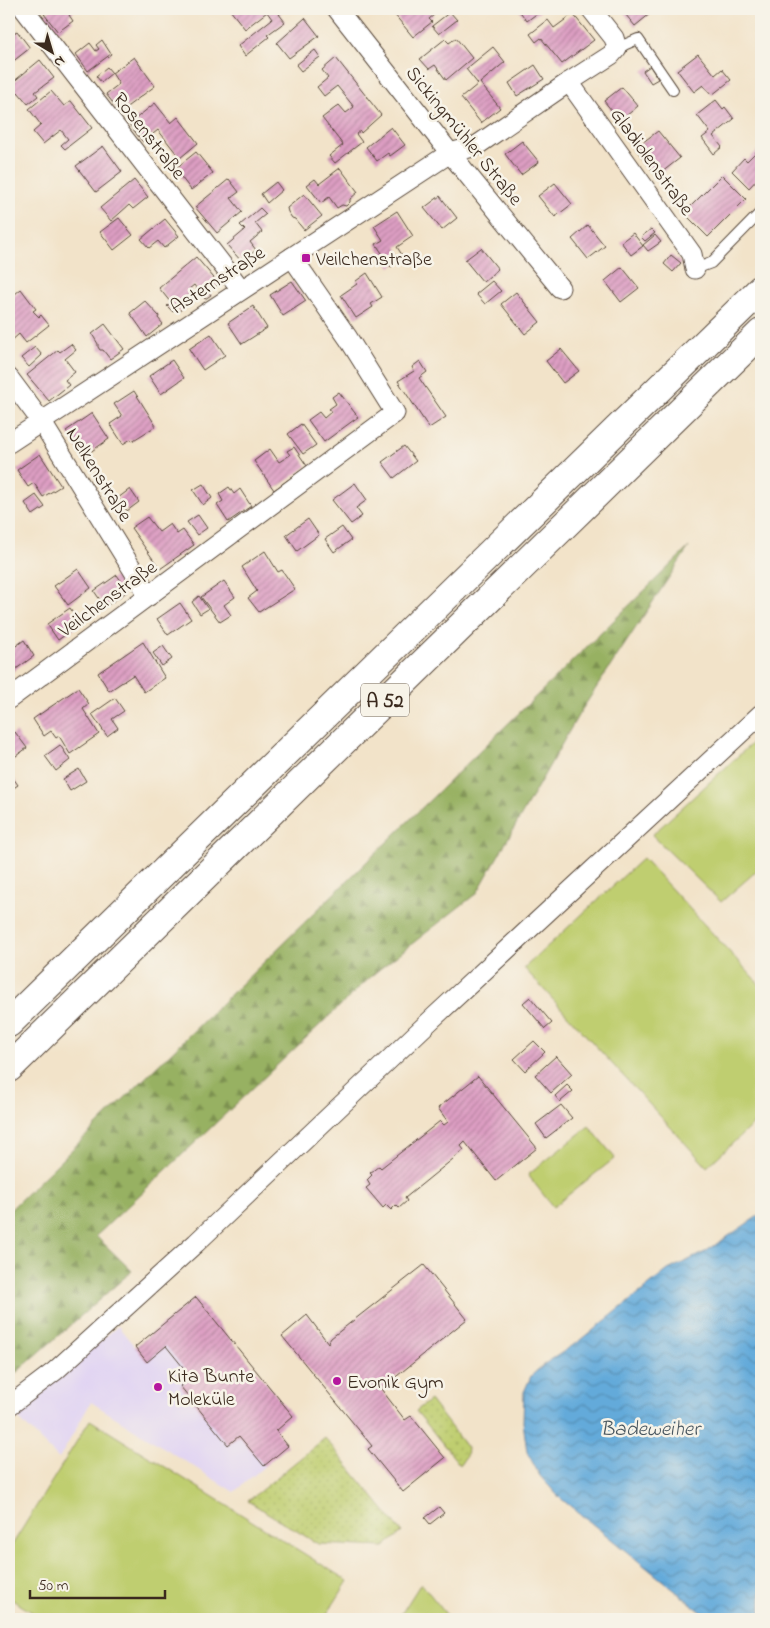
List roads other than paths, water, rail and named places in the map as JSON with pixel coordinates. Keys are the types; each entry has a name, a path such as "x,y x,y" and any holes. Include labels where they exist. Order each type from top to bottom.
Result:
{"highway":[{"name":"A 52","path":"9,1023 761,289"},
{"name":"A 52","path":"9,1068 761,333"}],"street":[{"name":"Rosenstraße","path":"24,9 241,289"},
{"name":"Sickingmühler Straße","path":"338,9 450,153 560,288"},
{"path":"450,153 476,146 569,82 611,56 617,48 614,38 592,9"},
{"name":"Gladiolenstraße","path":"569,82 692,254 695,269"},
{"name":"Asternstraße","path":"9,443 450,153"},
{"name":"Veilchenstraße","path":"9,699 395,413 348,338 292,257"},
{"name":"Nelkenstraße","path":"9,378 41,421 149,596"},
{"path":"9,1406 55,1370 196,1243 432,1019 761,714"}],"lane":[{"path":"617,48 638,39 673,90"},
{"path":"695,269 711,262 761,212"}],"water":[{"name":"Badeweiher","path":"761,1214 761,1619 710,1619 559,1497 540,1476 527,1452 523,1422 524,1392 531,1376 543,1365 581,1340 668,1270 705,1252"}],"place":[{"name":"Veilchenstraße","path":"306,258"},
{"name":"Evonik Gym","path":"337,1381"},
{"name":"Kita Bunte Moleküle","path":"158,1387"}]}
